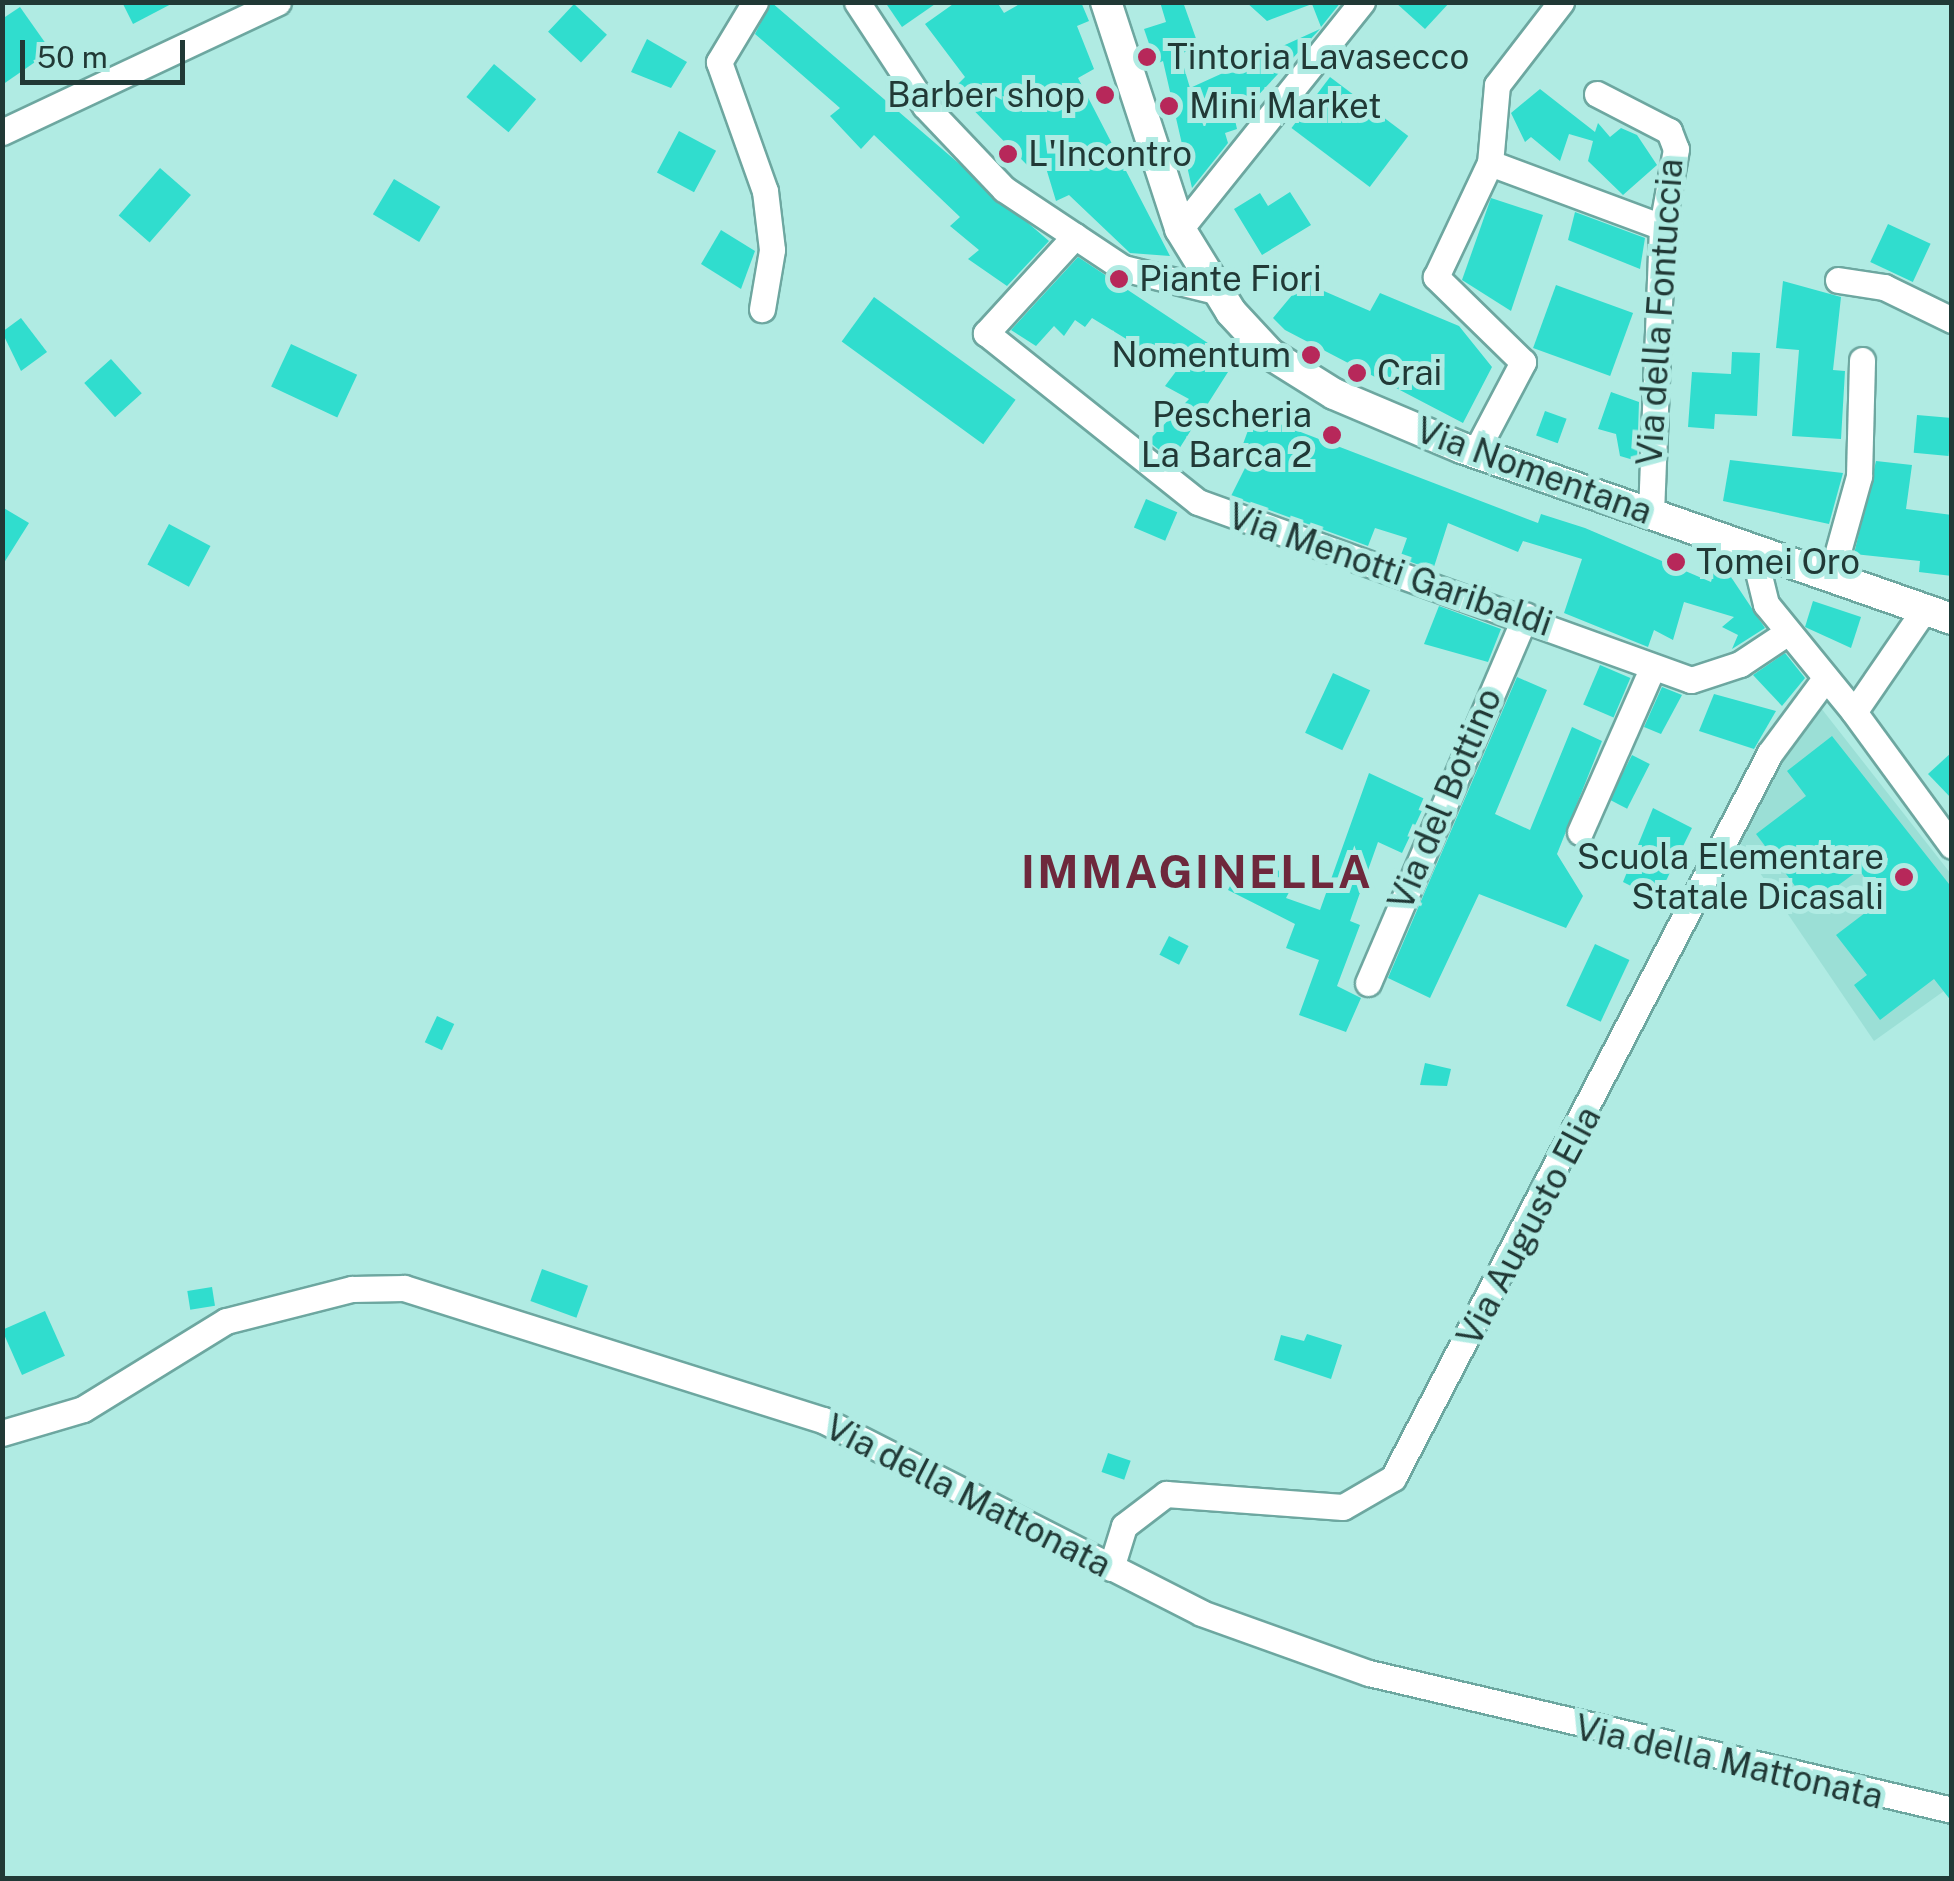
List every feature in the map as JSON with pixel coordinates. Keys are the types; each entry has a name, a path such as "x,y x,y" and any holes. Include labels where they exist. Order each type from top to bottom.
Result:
{"main road":[{"name":"Via Nomentana","path":"1106,2 1180,228 1220,292 1270,354 1334,394 1475,453 1939,613"}],"street":[{"path":"2,132 278,2"},
{"path":"755,2 719,62 765,191 772,250 762,308"},
{"path":"857,2 925,106 1004,189 1122,268 1220,292"},
{"path":"1180,228 1362,2"},
{"path":"1475,453 1524,362 1436,276 1490,163 1497,85 1560,2"},
{"name":"Via della Fontuccia","path":"1598,94 1669,131 1676,148 1662,227 1651,514"},
{"path":"1490,163 1662,227"},
{"name":"Via Menotti Garibaldi","path":"1075,236 986,333 1168,481 1232,520 1526,616 1652,668 1713,677 1785,634"},
{"path":"1838,280 1884,287 1952,320"},
{"path":"1832,573 1859,476 1862,360"},
{"path":"1752,547 1766,604 1785,634 1824,680 1854,706 1952,846"},
{"path":"1854,706 1914,635 1939,613"},
{"name":"Via del Bottino","path":"1368,984 1526,616"},
{"path":"1580,832 1652,668"},
{"name":"Via Augusto Elia","path":"1111,1568 1124,1526 1166,1494 1342,1507 1393,1478 1760,771 1824,680"},
{"name":"Via della Mattonata","path":"2,1433 83,1409 212,1326 395,1286 823,1420 1201,1614 1448,1699 1952,1810"}],"shaded area":[{"path":"1821,708 1951,874 1951,986 1874,1041 1737,839 1782,749"}],"building":[{"path":"122,2 175,2 133,24"},
{"path":"771,2 1049,241 1007,286 968,259 979,250 950,226 960,217 874,135 861,149 830,116 840,108 755,34"},
{"path":"885,2 938,2 902,27"},
{"path":"956,2 997,2 1004,13 1023,2 1081,2 1089,21 1077,26 1094,69 1078,78 1170,256 1130,253 1069,195 1056,201 1043,158 1030,168 953,89 965,77 925,24"},
{"path":"1160,2 1183,2 1199,47 1180,54 1190,88 1320,29 1235,120 1237,129 1225,133 1228,143 1192,188 1163,61 1156,64 1144,29 1166,22"},
{"path":"1246,2 1341,2 1321,27 1312,4 1267,21"},
{"path":"1395,2 1450,2 1425,29"},
{"path":"574,4 607,35 581,62 548,32"},
{"path":"20,7 51,51 2,85 2,19"},
{"path":"647,39 687,62 671,88 631,72"},
{"path":"494,64 536,99 508,132 466,97"},
{"path":"1330,77 1408,136 1370,187 1291,128"},
{"path":"1540,89 1595,132 1598,123 1610,137 1621,128 1637,135 1657,165 1623,195 1588,161 1593,141 1569,134 1560,161 1531,137 1525,142 1511,113"},
{"path":"679,131 716,151 694,192 657,172"},
{"path":"160,168 191,195 150,242 119,216"},
{"path":"394,179 440,207 419,242 373,214"},
{"path":"1290,192 1311,225 1262,255 1234,209 1260,193 1268,206"},
{"path":"1491,198 1543,215 1511,311 1462,280"},
{"path":"1575,212 1645,238 1640,269 1568,240"},
{"path":"1888,224 1931,244 1913,282 1870,262"},
{"path":"721,230 755,251 741,289 701,264"},
{"path":"1078,257 1235,361 1172,460 1148,441 1189,399 1165,386 1177,370 1092,318 1085,327 1075,320 1064,336 1054,326 1036,346 1011,330"},
{"path":"1783,281 1841,297 1833,370 1845,371 1841,439 1792,436 1799,350 1776,348"},
{"path":"1303,282 1370,311 1380,293 1459,326 1492,367 1463,423 1285,330 1273,318"},
{"path":"1556,285 1633,313 1610,376 1533,348"},
{"path":"874,297 1016,400 983,444 842,341"},
{"path":"21,318 47,352 21,371 2,332"},
{"path":"291,344 357,375 337,417 271,387"},
{"path":"1732,352 1760,353 1757,416 1715,414 1714,429 1688,427 1692,372 1731,374"},
{"path":"111,359 142,393 115,417 84,383"},
{"path":"1611,392 1639,402 1637,461 1620,456 1616,434 1598,429"},
{"path":"1545,411 1567,419 1558,443 1536,435"},
{"path":"1254,414 1538,523 1541,514 1585,528 1711,582 1714,571 1731,577 1765,628 1732,649 1738,635 1722,627 1734,617 1684,602 1673,640 1654,630 1648,647 1564,613 1582,559 1523,541 1518,552 1448,523 1433,570 1400,558 1407,538 1375,528 1368,546 1231,496 1250,458 1239,455"},
{"path":"1917,415 1952,418 1949,456 1914,453"},
{"path":"1730,460 1843,473 1829,524 1723,501"},
{"path":"1876,461 1912,465 1906,509 1952,515 1952,576 1919,572 1920,561 1854,554"},
{"path":"1146,499 1177,512 1165,541 1134,528"},
{"path":"2,507 29,523 2,566"},
{"path":"169,524 210,546 189,587 147,565"},
{"path":"1813,601 1861,617 1851,648 1805,627"},
{"path":"1439,606 1501,629 1488,662 1424,644"},
{"path":"1785,653 1805,678 1782,706 1753,675"},
{"path":"1600,665 1630,678 1614,717 1583,705"},
{"path":"1333,673 1370,690 1342,750 1305,733"},
{"path":"1517,677 1547,690 1495,814 1530,830 1572,727 1602,741 1557,854 1583,896 1566,928 1479,894 1430,998 1388,978"},
{"path":"1662,687 1682,695 1661,734 1644,727"},
{"path":"1714,694 1776,711 1754,749 1699,731"},
{"name":"Scuola Elementare Statale Dicasali","path":"1832,736 1949,884 1952,1002 1934,979 1880,1020 1854,985 1867,975 1836,935 1882,900 1859,870 1810,906 1756,834 1806,796 1787,771"},
{"path":"1952,752 1952,799 1928,774"},
{"path":"1632,755 1650,764 1627,809 1609,800"},
{"path":"1369,773 1427,800 1402,853 1378,842 1350,921 1360,925 1337,986 1361,998 1346,1032 1299,1015 1319,960 1286,948 1295,924 1228,890 1246,855 1296,879 1286,898 1320,910"},
{"path":"1653,808 1692,828 1657,899 1623,882"},
{"path":"1169,936 1189,946 1179,965 1159,955"},
{"path":"1595,944 1629,960 1601,1022 1566,1006"},
{"path":"437,1016 454,1024 442,1050 425,1042"},
{"path":"1425,1063 1451,1069 1447,1086 1420,1085"},
{"path":"542,1269 588,1286 576,1318 530,1301"},
{"path":"212,1287 215,1306 190,1310 187,1291"},
{"path":"45,1311 65,1356 22,1375 2,1330"},
{"path":"1307,1334 1342,1345 1331,1379 1274,1360 1281,1335 1304,1341"},
{"path":"1108,1453 1131,1461 1124,1480 1101,1472"}],"place":[{"name":"Tintoria Lavasecco","path":"1147,57"},
{"name":"Barber shop","path":"1105,95"},
{"name":"Mini Market","path":"1169,106"},
{"name":"L'Incontro","path":"1008,154"},
{"name":"Piante Fiori","path":"1119,279"},
{"name":"Nomentum","path":"1311,355"},
{"name":"Crai","path":"1357,373"},
{"name":"Pescheria La Barca 2","path":"1332,435"},
{"name":"Tomei Oro","path":"1676,562"},
{"name":"Scuola Elementare Statale Dicasali","path":"1904,877"}],"district":[{"name":"IMMAGINELLA","path":"1197,872"}]}
